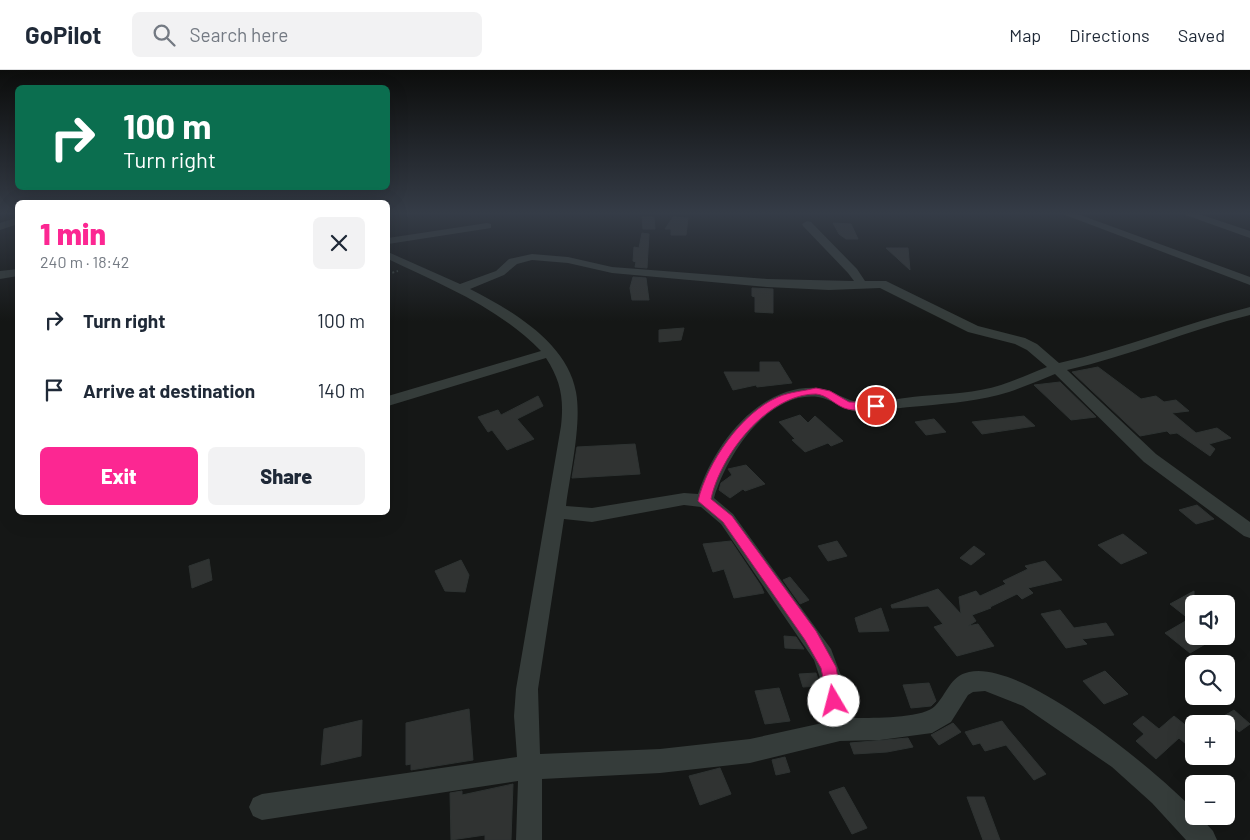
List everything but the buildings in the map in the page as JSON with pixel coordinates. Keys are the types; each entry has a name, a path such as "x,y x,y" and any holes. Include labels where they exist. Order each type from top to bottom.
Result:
{"street":[{"path":"832,249 847,264 861,284"},
{"path":"1163,249 1250,281"},
{"path":"390,256 461,288 506,315 531,334 549,353 563,372 570,390 568,434 558,512 538,610 526,700 530,767 529,840"},
{"path":"461,288 500,273 513,262 532,256 568,260 612,270 656,272 787,284 829,286 882,284 973,329 1020,341 1032,347 1057,368 1150,458 1250,531"},
{"path":"0,275 15,272"},
{"path":"704,501 708,483 720,460 746,426 756,416 790,396 816,391 827,394 847,405 859,407 972,396 1004,389 1057,368 1098,359 1214,320 1250,311"},
{"path":"390,400 549,353"},
{"path":"558,512 592,515 684,499 704,501 715,507 727,519 793,609 823,656 832,681 840,730"},
{"path":"262,807 530,767 660,761 741,752 840,730 880,729 932,722 942,714 960,688 970,682 986,681 1031,699 1120,759 1161,794 1204,840"}],"route":[{"path":"834,701 829,667 811,635 727,519 715,507 704,501 708,483 720,460 756,416 782,399 803,392 816,391 827,394 847,405 859,407 876,406"}]}
